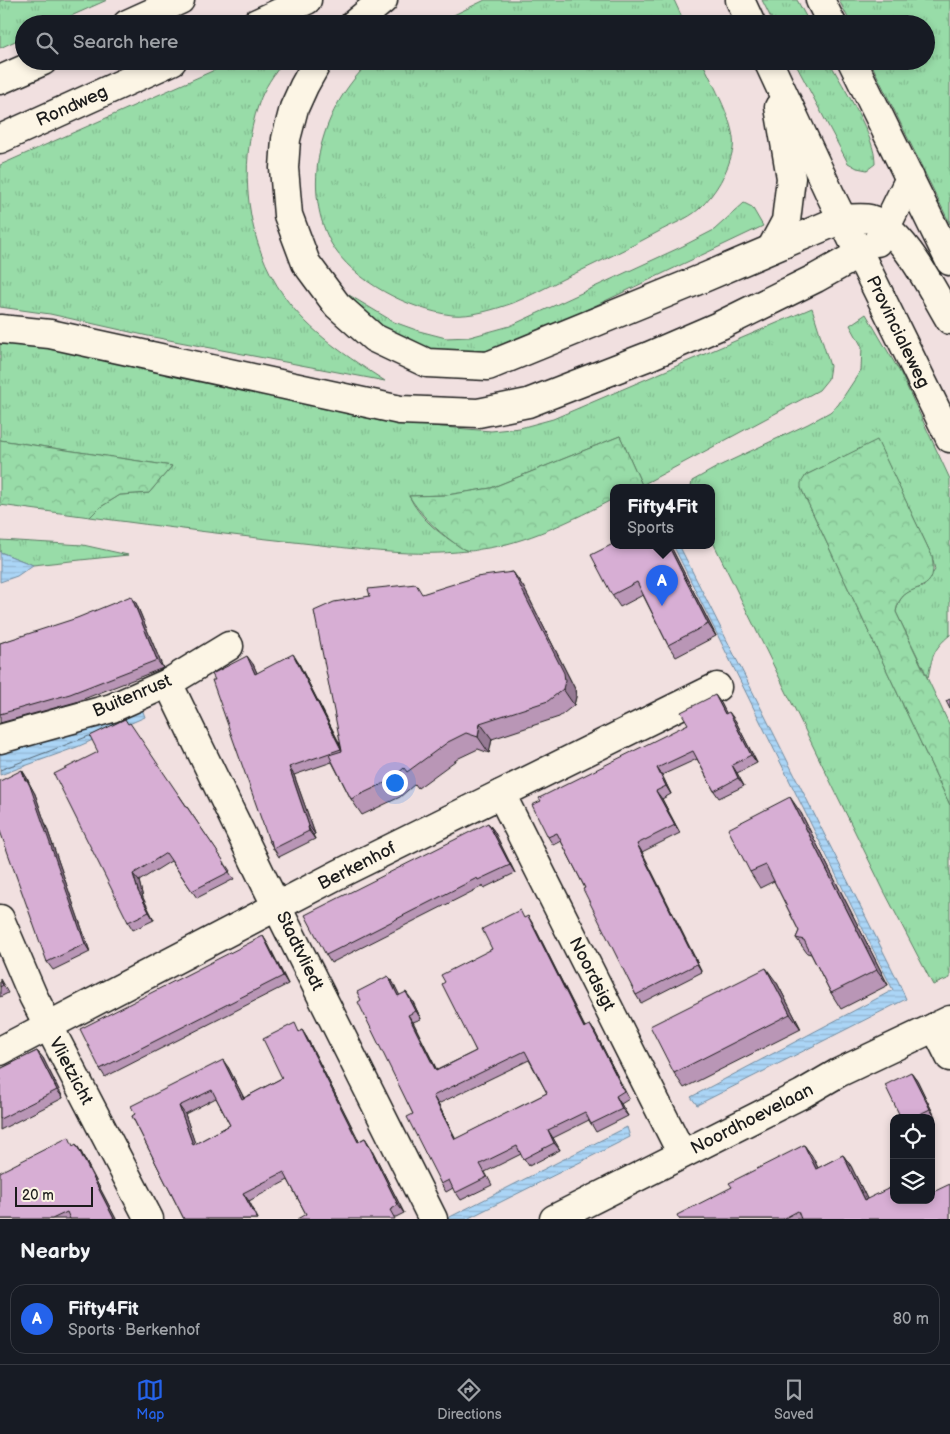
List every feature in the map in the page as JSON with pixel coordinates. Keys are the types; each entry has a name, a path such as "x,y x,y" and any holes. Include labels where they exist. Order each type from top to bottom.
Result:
{"main road":[{"path":"147,15 180,0"},
{"path":"275,15 308,0"},
{"path":"365,15 383,0"},
{"path":"740,0 747,15"},
{"path":"820,0 828,15"},
{"path":"0,80 23,70"},
{"name":"Rondweg","path":"0,139 152,70"},
{"path":"313,70 294,108 286,138 284,168 288,215 306,264 337,305 374,338 428,363 488,366 701,279 842,218 869,219 886,228 907,249 950,320"},
{"name":"Provincialeweg","path":"771,248 786,221 791,178 772,70"},
{"name":"Provincialeweg","path":"772,70 859,254 950,438"},
{"path":"856,70 950,261"},
{"path":"0,329 50,334 400,410 478,413 528,403 649,356 721,325 816,278 876,243 886,228 910,178"},
{"name":"Buitenrust","path":"0,739 112,708 168,682 229,646"},
{"name":"Stadtvliedt","path":"168,682 277,906 434,1219"},
{"name":"Berkenhof","path":"0,1051 277,906 717,686"},
{"name":"Noordsigt","path":"501,794 682,1154"},
{"name":"Vlietzicht","path":"0,919 48,1027 149,1219"},
{"path":"943,1024 950,1057"},
{"name":"Noordhoevelaan","path":"554,1219 802,1094 838,1073 943,1024"}],"green space":[{"path":"0,0 107,0 73,15 15,15 15,41 0,48"},
{"path":"485,0 674,0 681,15 454,15"},
{"path":"762,0 797,0 805,15 770,15"},
{"path":"839,0 950,0 950,224 874,70 935,70 935,15 846,15"},
{"path":"215,70 278,70 261,97 252,127 248,152 249,203 261,252 271,275 284,296 306,322 330,343 385,381 148,336 50,314 0,307 0,165"},
{"path":"362,70 706,70 728,117 733,149 725,174 716,189 695,213 513,303 475,314 452,315 418,307 367,281 353,270 331,243 322,220 317,195 317,171 321,146 329,122 340,100"},
{"path":"799,70 834,70 858,112 870,140 875,164 867,170 857,168 848,163"},
{"path":"744,203 752,207 763,226 548,328 497,349 463,354 431,351 388,332 339,289 394,322 446,338 470,337 510,326 681,247 714,230"},
{"path":"812,308 830,366 828,379 819,390 644,484 642,484 620,436 491,488 447,495 409,496 427,521 467,551 409,553 229,535 90,517 99,508 120,495 149,493 172,466 0,440 0,339 36,343 362,414 431,426 491,431 520,428 553,419"},
{"path":"866,314 901,374 950,479 950,635 934,654 928,678 896,612 902,597 913,590 923,587 935,570 932,556 877,441 806,475 801,488 950,805 950,978 933,985 884,891 715,546 715,484 692,484 692,481 719,466 808,424 830,412 838,405 861,370 862,347 850,325"},
{"path":"620,436 642,484 610,484 610,501 582,515 514,542 474,551 460,547 434,527 409,496 447,495 491,488"},
{"path":"0,440 172,466 149,493 120,495 99,508 90,517 0,505"},
{"path":"877,440 932,556 933,570 930,579 925,584 905,595 899,601 896,612 950,726 950,805 801,488 801,483 806,475"},
{"path":"0,540 83,545 128,555 33,565 0,552"}],"water":[{"path":"675,549 681,549 906,999 697,1105 691,1097 893,990"},
{"path":"0,552 33,565 17,576 0,582"},
{"path":"142,709 145,717 77,747 0,775 0,746"},
{"path":"627,1127 630,1137 467,1219 446,1219"}],"building":[{"path":"610,546 610,549 670,549 708,624 668,645 637,582 612,595 591,555"},
{"path":"513,572 564,673 563,689 548,701 480,723 478,737 466,733 448,742 407,772 404,768 389,781 351,799 329,755 342,751 314,611 334,602 370,596 368,589 416,584 422,594 476,577"},
{"path":"131,596 157,660 70,694 0,714 0,643 77,618"},
{"path":"293,654 341,749 289,767 309,831 273,849 212,680 215,680 212,674 247,656 255,674"},
{"path":"715,695 725,714 729,712 751,755 732,765 738,778 714,791 693,751 657,768 666,786 656,791 675,825 637,844 697,964 636,995 557,833 548,837 532,805 541,801 539,798 688,724 681,712"},
{"path":"950,699 950,709 946,701"},
{"path":"125,719 128,724 130,723 225,863 229,872 192,891 166,853 133,874 138,891 149,912 128,922 54,774 98,752 90,736"},
{"path":"22,770 25,780 27,780 30,786 85,944 47,962 0,831 0,781"},
{"path":"790,797 877,970 831,993 804,940 796,938 799,931 766,865 750,872 728,829"},
{"path":"488,823 510,865 478,880 477,878 326,955 305,915"},
{"path":"520,910 524,918 528,916 584,1028 590,1025 624,1091 616,1096 622,1109 591,1124 585,1112 548,1130 554,1143 523,1159 517,1146 480,1164 487,1177 455,1193 449,1180 441,1184 407,1117 413,1114 358,1002 361,1000 357,992 388,976 398,996 406,992 416,1011 408,1015 436,1071 476,1051 442,984 445,982 441,975 492,949 482,929","holes":["525,1051 547,1093 455,1139 433,1096"]},
{"path":"263,936 283,976 100,1069 80,1029"},
{"path":"766,968 790,1014 674,1073 650,1026"},
{"path":"295,1023 299,1032 302,1030 358,1142 365,1138 398,1205 390,1210 395,1219 297,1219 306,1214 284,1172 243,1193 257,1219 184,1219 132,1116 135,1114 131,1106 223,1060 242,1099 282,1078 263,1039","holes":["212,1090 230,1125 193,1145 179,1106"]},
{"path":"37,1051 57,1090 0,1119 0,1069"},
{"path":"911,1072 930,1109 920,1114 899,1114 885,1085"},
{"path":"69,1137 73,1146 76,1144 114,1219 70,1219 67,1212 52,1219 0,1219 0,1172"},
{"path":"804,1145 816,1169 843,1155 865,1200 890,1188 890,1204 935,1204 935,1191 950,1184 950,1219 801,1219 798,1211 783,1219 679,1219 677,1215 732,1187 729,1183"}],"place":[{"name":"Fifty4Fit","path":"662,606"}]}
